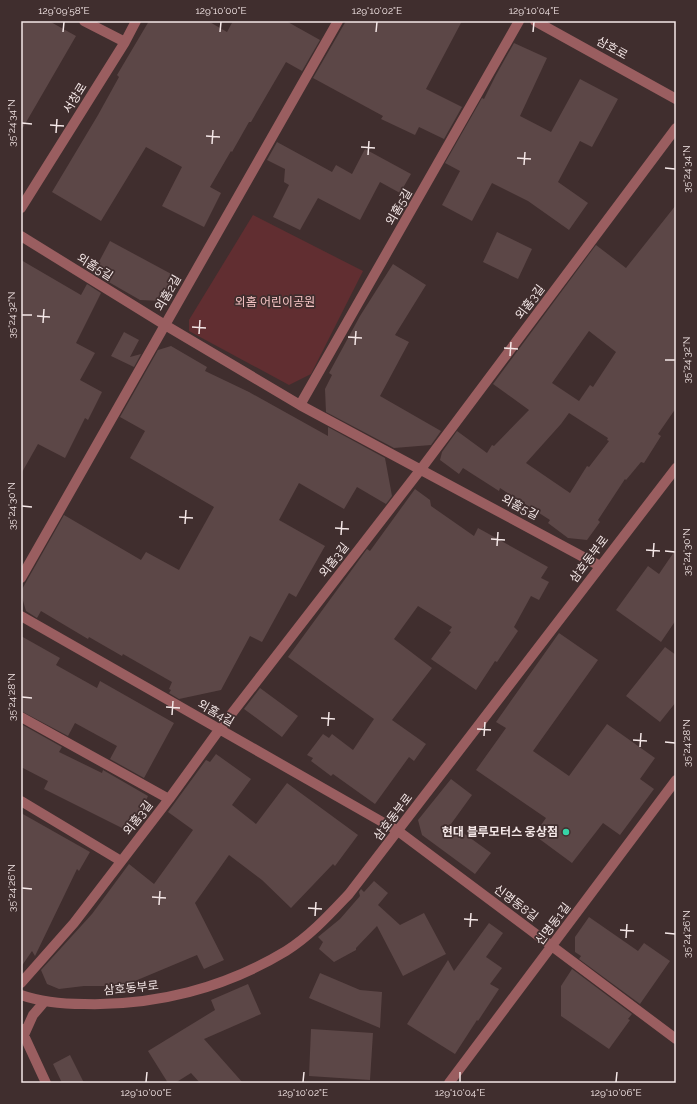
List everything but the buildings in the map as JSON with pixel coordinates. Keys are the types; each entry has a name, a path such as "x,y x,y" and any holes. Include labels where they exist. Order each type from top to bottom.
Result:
{"street":[{"path":"84,21 125,42"},
{"name":"서창로","path":"21,208 125,42 136,21"},
{"name":"외홈2길","path":"21,578 338,21"},
{"name":"외홈5길","path":"300,405 519,21"},
{"name":"삼호로","path":"534,21 676,98"},
{"name":"외홈3길","path":"21,983 74,923 169,799 219,730 421,469 676,128"},
{"name":"외홈5길","path":"21,236 165,325 300,405 600,566"},
{"name":"삼호동부로","path":"21,995 57,1003 96,1004 140,1002 183,994 215,984 250,970 287,950 319,925 349,894 676,468"},
{"name":"외홈4길","path":"21,616 398,831"},
{"path":"21,717 169,799"},
{"name":"신명동1길","path":"449,1083 676,780"},
{"path":"21,802 121,861"},
{"name":"신명동8길","path":"398,831 676,1039"},
{"path":"45,1001 22,1032 46,1083"}],"green space":[{"name":"외홈 어린이공원","path":"253,215 363,271 311,374 289,385 189,331 189,320"}],"place":[{"name":"현대 블루모터스 웅상점","path":"566,832"}]}
